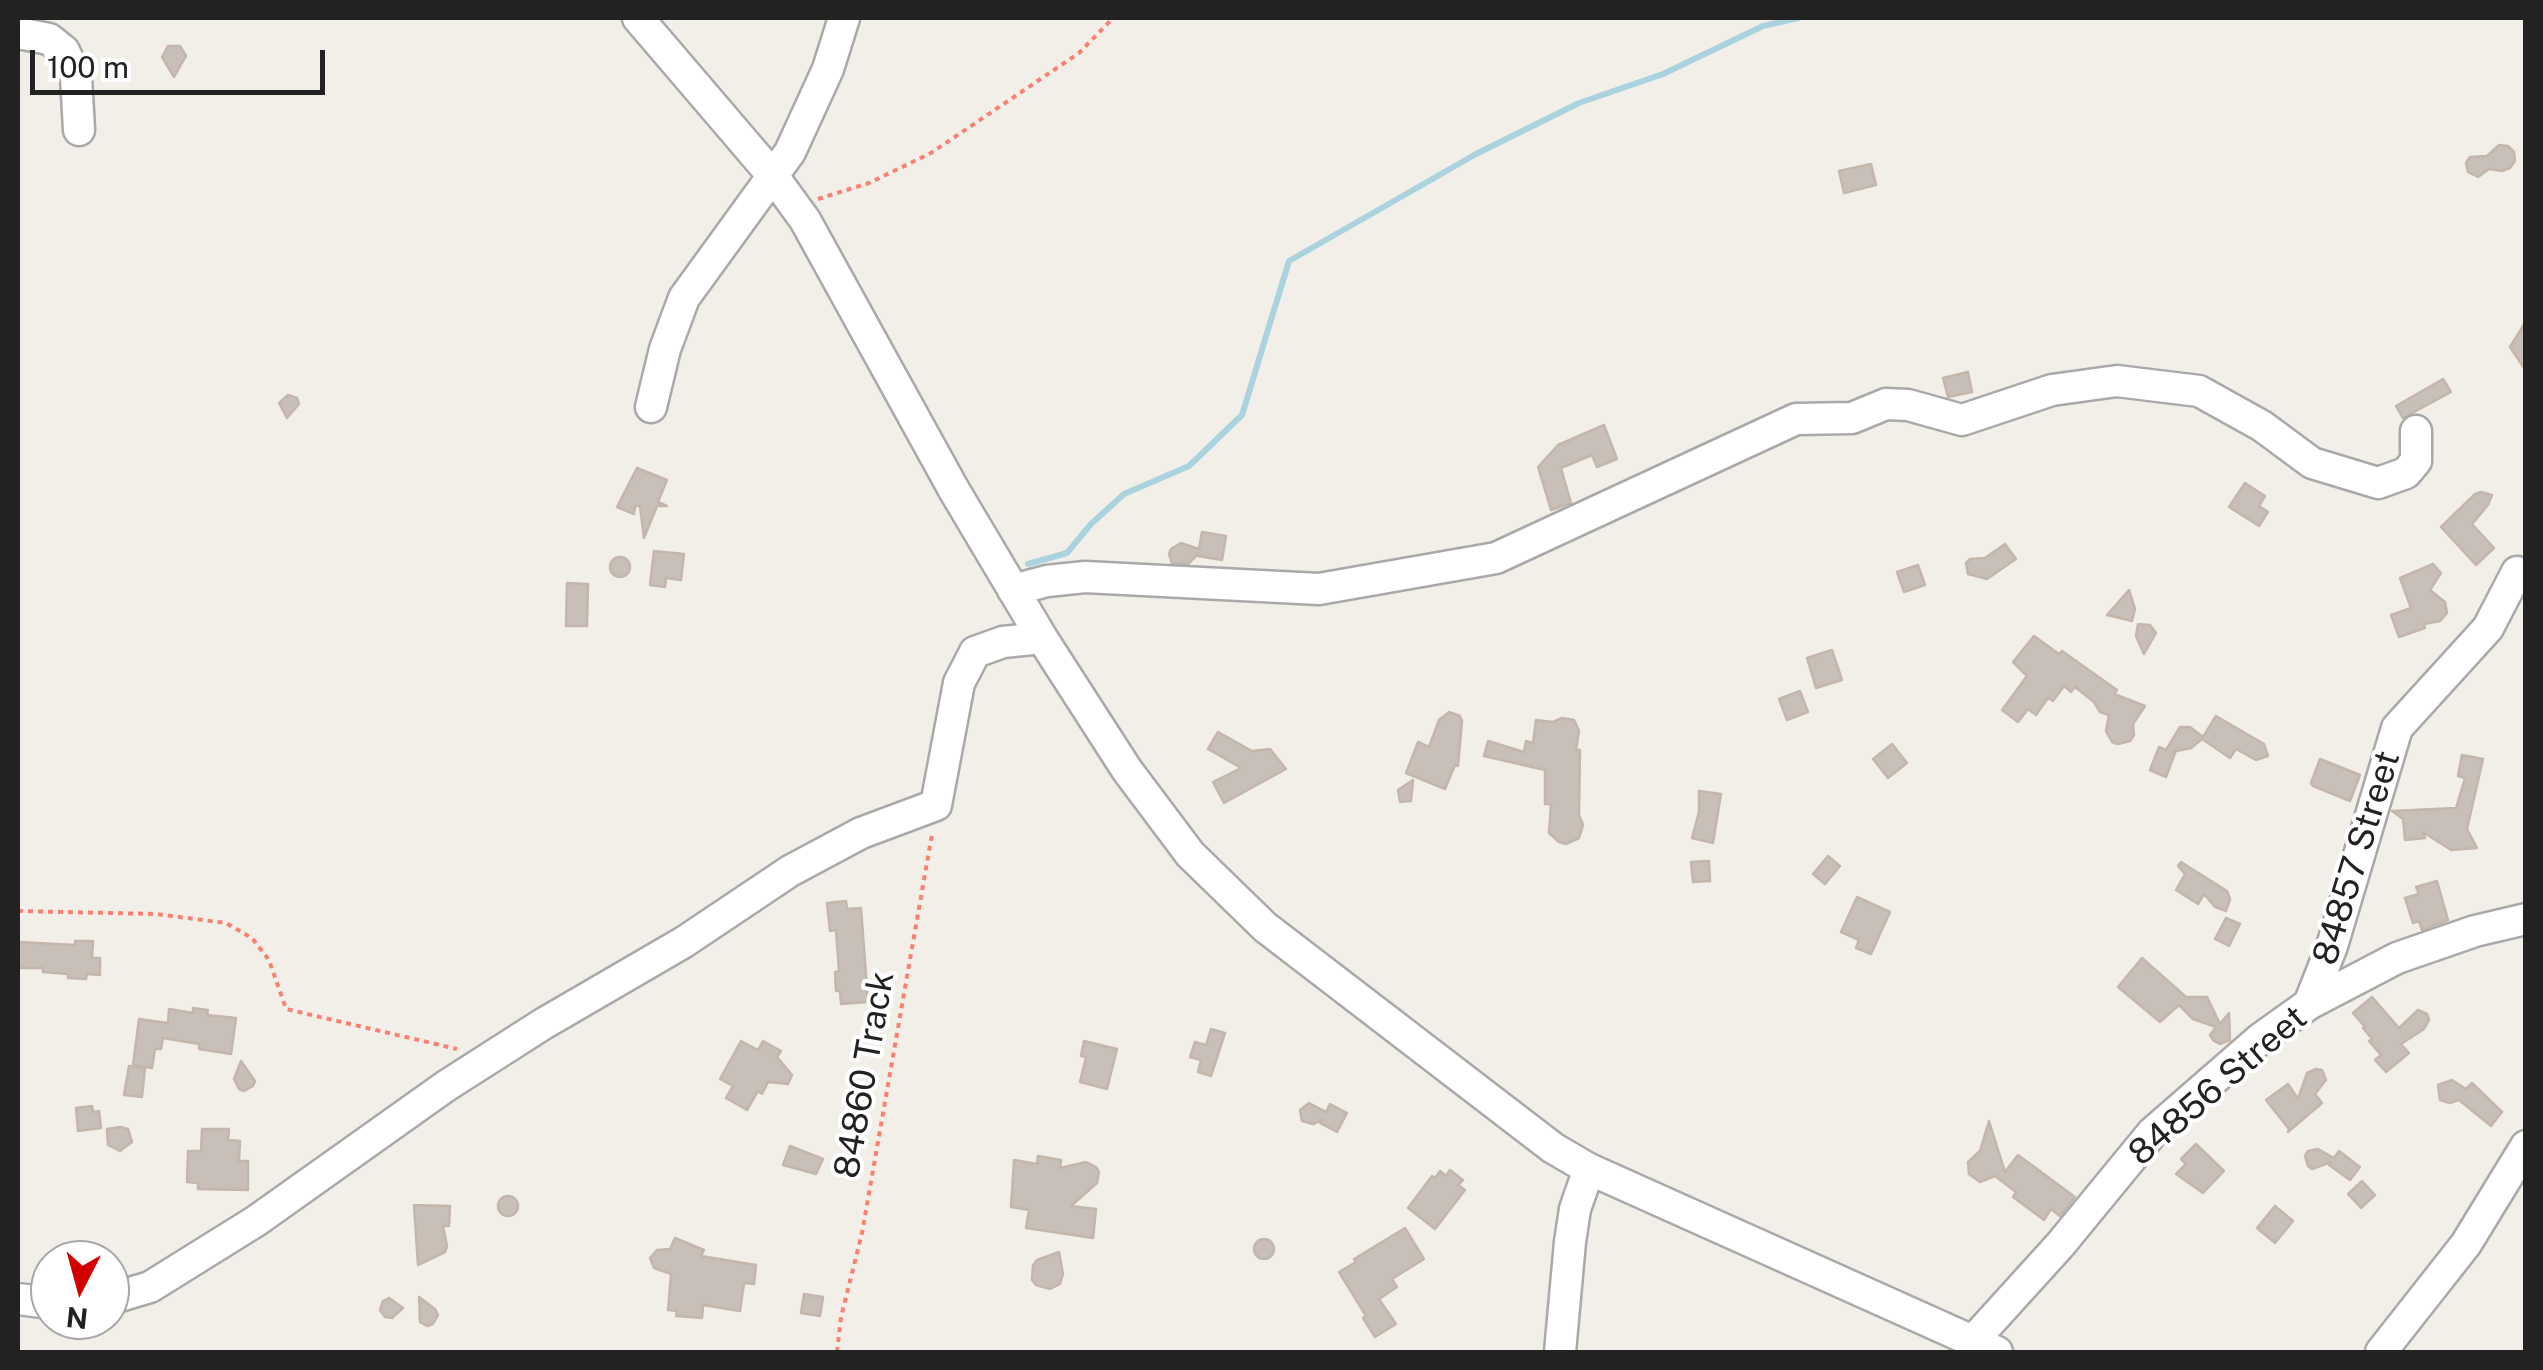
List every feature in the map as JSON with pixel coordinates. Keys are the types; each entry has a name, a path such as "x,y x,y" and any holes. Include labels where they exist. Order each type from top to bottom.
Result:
{"street":[{"path":"638,18 794,206 1042,638 1127,770 1190,854 1265,927 1553,1148 1589,1170 1984,1347"},
{"path":"651,407 665,349 684,298 790,152 844,18"},
{"path":"18,34 49,39 64,51 76,76 79,130"},
{"path":"1013,590 1085,577 1319,588 1496,558 1796,420 1852,418 1886,404 1908,405 1962,420 2052,390 2117,381 2199,391 2262,426 2312,463 2378,483 2406,473 2416,461 2416,430"},
{"name":"84857 Street","path":"2309,1004 2332,946 2397,728 2488,628 2517,572"},
{"path":"130,1293 150,1287 256,1221 491,1058 684,942 790,871 861,833 936,804 959,684 975,652 1003,642 1042,638"},
{"name":"84856 Street","path":"1984,1347 2060,1244 2152,1133 2260,1039 2309,1004 2398,958 2475,931 2526,919"},
{"path":"2381,1352 2466,1244 2526,1146"},
{"path":"1560,1352 1570,1242 1581,1188 1589,1170"}],"path":[{"path":"794,206 869,183 930,153 1079,53 1113,18"},
{"name":"84860 Track","path":"836,1352 862,1233 936,804"},
{"path":"18,910 156,914 226,923 252,938 269,960 286,1008 491,1058"}],"building":[{"path":"168,46 180,46 186,56 174,77 162,57"},
{"path":"2499,145 2514,152 2515,161 2510,168 2489,169 2478,177 2468,172 2466,163 2470,157 2487,156"},
{"path":"1871,164 1876,185 1844,193 1839,171"},
{"path":"2526,321 2526,371 2510,347"},
{"path":"1968,372 1972,392 1948,397 1943,378"},
{"path":"2443,379 2451,392 2403,418 2396,406"},
{"path":"288,395 297,398 299,404 287,418 279,403"},
{"path":"1604,425 1617,459 1597,467 1592,455 1561,468 1571,503 1551,510 1538,467 1558,445"},
{"path":"637,468 667,480 658,502 667,506 657,506 644,538 640,506 635,506 634,514 617,507"},
{"path":"2245,483 2265,496 2259,506 2268,512 2259,526 2229,507"},
{"path":"2481,492 2492,495 2472,524 2494,548 2476,565 2441,527"},
{"path":"1202,532 1226,536 1222,560 1198,554 1188,564 1172,563 1171,549 1181,543 1199,549"},
{"path":"2005,544 2016,559 1987,579 1968,574 1966,563 1970,559 1985,558"},
{"path":"654,551 684,554 681,580 666,578 665,587 650,585"},
{"path":"620,557 630,567 620,577 610,567"},
{"path":"2433,564 2441,573 2430,590 2445,602 2447,613 2440,621 2424,624 2425,628 2399,637 2391,615 2411,608 2400,578"},
{"path":"1918,565 1925,585 1904,592 1897,572"},
{"path":"567,583 588,584 587,626 566,626"},
{"path":"2129,590 2135,609 2132,621 2107,615"},
{"path":"2138,624 2150,625 2156,633 2144,654 2136,636"},
{"path":"2034,636 2117,690 2114,694 2145,706 2133,724 2130,741 2112,742 2106,731 2109,715 2100,712 2075,687 2071,692 2064,686 2053,701 2048,698 2036,715 2028,709 2018,722 2002,710 2027,676 2013,662"},
{"path":"1832,650 1842,680 1816,688 1807,658"},
{"path":"1800,691 1808,712 1787,720 1779,699"},
{"path":"1449,712 1462,721 1458,766 1455,765 1445,789 1406,773 1418,742 1429,747 1439,720"},
{"path":"2216,716 2264,744 2268,756 2256,760 2236,749 2230,758 2202,739 2191,748 2172,752 2175,753 2166,777 2150,770 2159,747 2166,750 2180,727 2190,727 2203,737"},
{"path":"1562,718 1574,720 1579,731 1576,750 1580,750 1579,815 1583,825 1579,838 1566,844 1549,833 1551,804 1545,804 1545,770 1484,756 1488,741 1524,752 1526,741 1533,743 1536,720 1553,722"},
{"path":"1218,732 1252,751 1270,749 1286,769 1224,803 1213,782 1241,768 1208,749"},
{"path":"1892,744 1907,763 1888,778 1873,759"},
{"path":"2462,755 2483,759 2467,829 2477,848 2451,850 2423,832 2425,838 2405,840 2403,819 2392,811 2456,808 2465,778 2458,776"},
{"path":"2320,759 2360,775 2350,801 2313,786"},
{"path":"1413,780 1411,801 1400,802 1398,790"},
{"path":"1699,791 1721,794 1713,843 1692,838 1699,812"},
{"path":"1828,856 1840,866 1825,884 1813,874"},
{"path":"1709,861 1710,881 1693,882 1691,862"},
{"path":"2181,862 2227,891 2230,899 2226,911 2215,907 2204,894 2198,904 2176,890 2185,874 2178,866"},
{"path":"2437,881 2448,920 2422,930 2419,921 2413,923 2405,898 2419,894 2416,887"},
{"path":"1857,897 1890,912 1871,954 1856,948 1859,940 1841,932"},
{"path":"846,901 847,909 861,908 868,1002 841,1004 840,991 836,991 836,930 830,931 827,903"},
{"path":"2226,918 2240,924 2229,946 2215,939"},
{"path":"75,941 93,941 92,958 100,958 100,975 68,978 68,974 43,972 43,968 18,968 18,942 75,945"},
{"path":"2142,958 2186,997 2207,997 2220,1024 2229,1013 2230,1040 2220,1044 2214,1041 2210,1035 2216,1027 2193,1019 2179,1005 2160,1022 2118,987"},
{"path":"2372,997 2399,1028 2418,1010 2427,1014 2429,1020 2424,1029 2401,1044 2409,1053 2386,1072 2375,1060 2381,1055 2353,1013"},
{"path":"193,1008 208,1010 207,1015 236,1018 231,1054 163,1038 161,1049 155,1049 152,1068 133,1065 139,1019 168,1023 169,1009 193,1013"},
{"path":"1211,1029 1225,1033 1211,1076 1198,1072 1201,1060 1190,1057 1195,1042 1206,1045"},
{"path":"741,1041 758,1050 763,1041 781,1051 777,1057 792,1075 788,1084 768,1082 747,1110 726,1098 733,1086 720,1079"},
{"path":"1084,1041 1117,1049 1107,1089 1080,1082 1086,1057 1081,1056"},
{"path":"241,1061 255,1081 244,1091 234,1079"},
{"path":"129,1066 145,1068 142,1097 124,1095"},
{"path":"2322,1070 2326,1080 2315,1094 2322,1103 2288,1132 2266,1100 2288,1084 2298,1099 2307,1073"},
{"path":"2452,1080 2466,1089 2472,1083 2502,1112 2491,1126 2459,1100 2440,1100 2438,1085"},
{"path":"1309,1103 1326,1112 1330,1104 1347,1113 1337,1132 1320,1123 1322,1120 1313,1124 1302,1121 1300,1110"},
{"path":"92,1106 93,1112 99,1111 101,1128 78,1131 76,1108"},
{"path":"1989,1121 2005,1172 2018,1155 2075,1197 2060,1216 2051,1209 2044,1220 2013,1197 2016,1192 1995,1176 1980,1182 1969,1174 1968,1162 1980,1151"},
{"path":"107,1129 128,1129 132,1142 120,1151 108,1145"},
{"path":"202,1129 229,1129 228,1140 240,1141 239,1161 248,1161 248,1190 198,1189 198,1183 187,1182 188,1151 201,1151"},
{"path":"2196,1144 2224,1171 2203,1193 2176,1174 2186,1164 2181,1159"},
{"path":"790,1146 823,1159 816,1174 783,1165"},
{"path":"2318,1149 2334,1158 2339,1151 2360,1167 2350,1180 2329,1165 2331,1162 2312,1169 2305,1156"},
{"path":"1038,1156 1061,1160 1060,1168 1086,1162 1096,1167 1097,1183 1071,1206 1096,1209 1093,1238 1026,1228 1029,1210 1011,1207 1014,1160 1037,1164"},
{"path":"1450,1170 1463,1180 1458,1185 1465,1190 1435,1229 1408,1208 1432,1176 1435,1178 1440,1171 1446,1176"},
{"path":"2362,1181 2375,1195 2361,1208 2348,1194"},
{"path":"508,1196 518,1206 508,1216 498,1206"},
{"path":"414,1205 450,1206 449,1226 443,1226 445,1252 418,1265"},
{"path":"2275,1206 2293,1221 2275,1243 2257,1228"},
{"path":"1405,1228 1424,1259 1392,1279 1397,1287 1379,1299 1396,1324 1375,1337 1339,1272"},
{"path":"675,1238 704,1250 701,1256 756,1265 754,1284 744,1283 740,1311 703,1305 702,1318 676,1316 677,1311 668,1310 671,1274 654,1268 650,1258 657,1250 670,1249"},
{"path":"1264,1239 1274,1249 1264,1259 1254,1249"},
{"path":"1059,1252 1063,1274 1060,1284 1050,1289 1036,1285 1032,1280 1033,1265"},
{"path":"804,1294 823,1297 820,1316 801,1313"},
{"path":"419,1297 435,1309 438,1315 433,1324 420,1322"},
{"path":"389,1298 403,1308 392,1318 385,1317 380,1310"}],"waterway":[{"path":"1028,564 1067,553 1124,494 1189,466 1242,415 1289,261 1476,154 1579,103 1663,74 1763,26 1798,18"}]}
